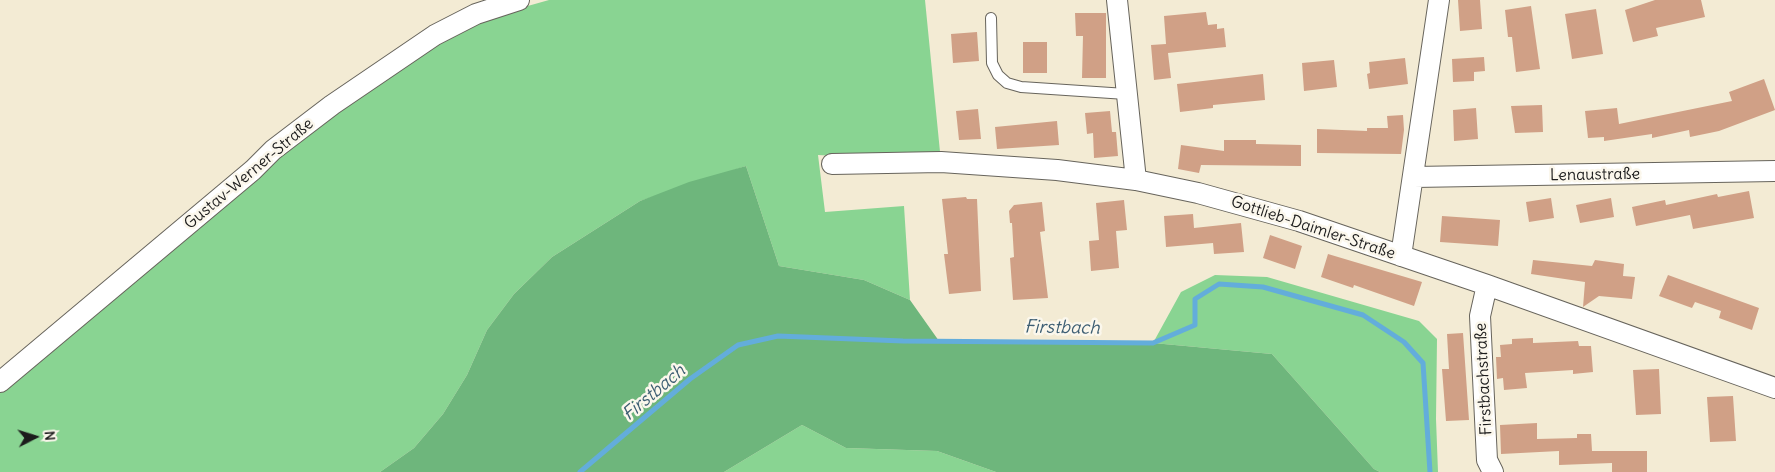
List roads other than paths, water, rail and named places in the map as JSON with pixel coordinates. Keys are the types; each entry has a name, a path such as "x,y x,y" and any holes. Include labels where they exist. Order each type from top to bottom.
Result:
{"street":[{"name":"Gustav-Werner-Straße","path":"0,382 253,170 273,150 332,105 435,35 476,14 519,0"},
{"path":"1117,0 1136,180"},
{"path":"1401,256 1439,0"},
{"name":"Gottlieb-Daimler-Straße","path":"832,164 941,162 1057,170 1136,180 1259,208 1488,285 1775,388"},
{"name":"Lenaustraße","path":"1414,177 1775,171"},
{"name":"Firstbachstraße","path":"1488,285 1480,316 1488,460 1493,472"}],"lane":[{"path":"991,18 992,63 998,75 1007,83 1021,87 1126,94"}],"waterway":[{"name":"Firstbach","path":"580,472 690,379 738,345 778,336 903,341 1153,343 1195,325 1195,299 1219,284 1263,287 1363,315 1404,342 1423,363 1430,472"}]}
